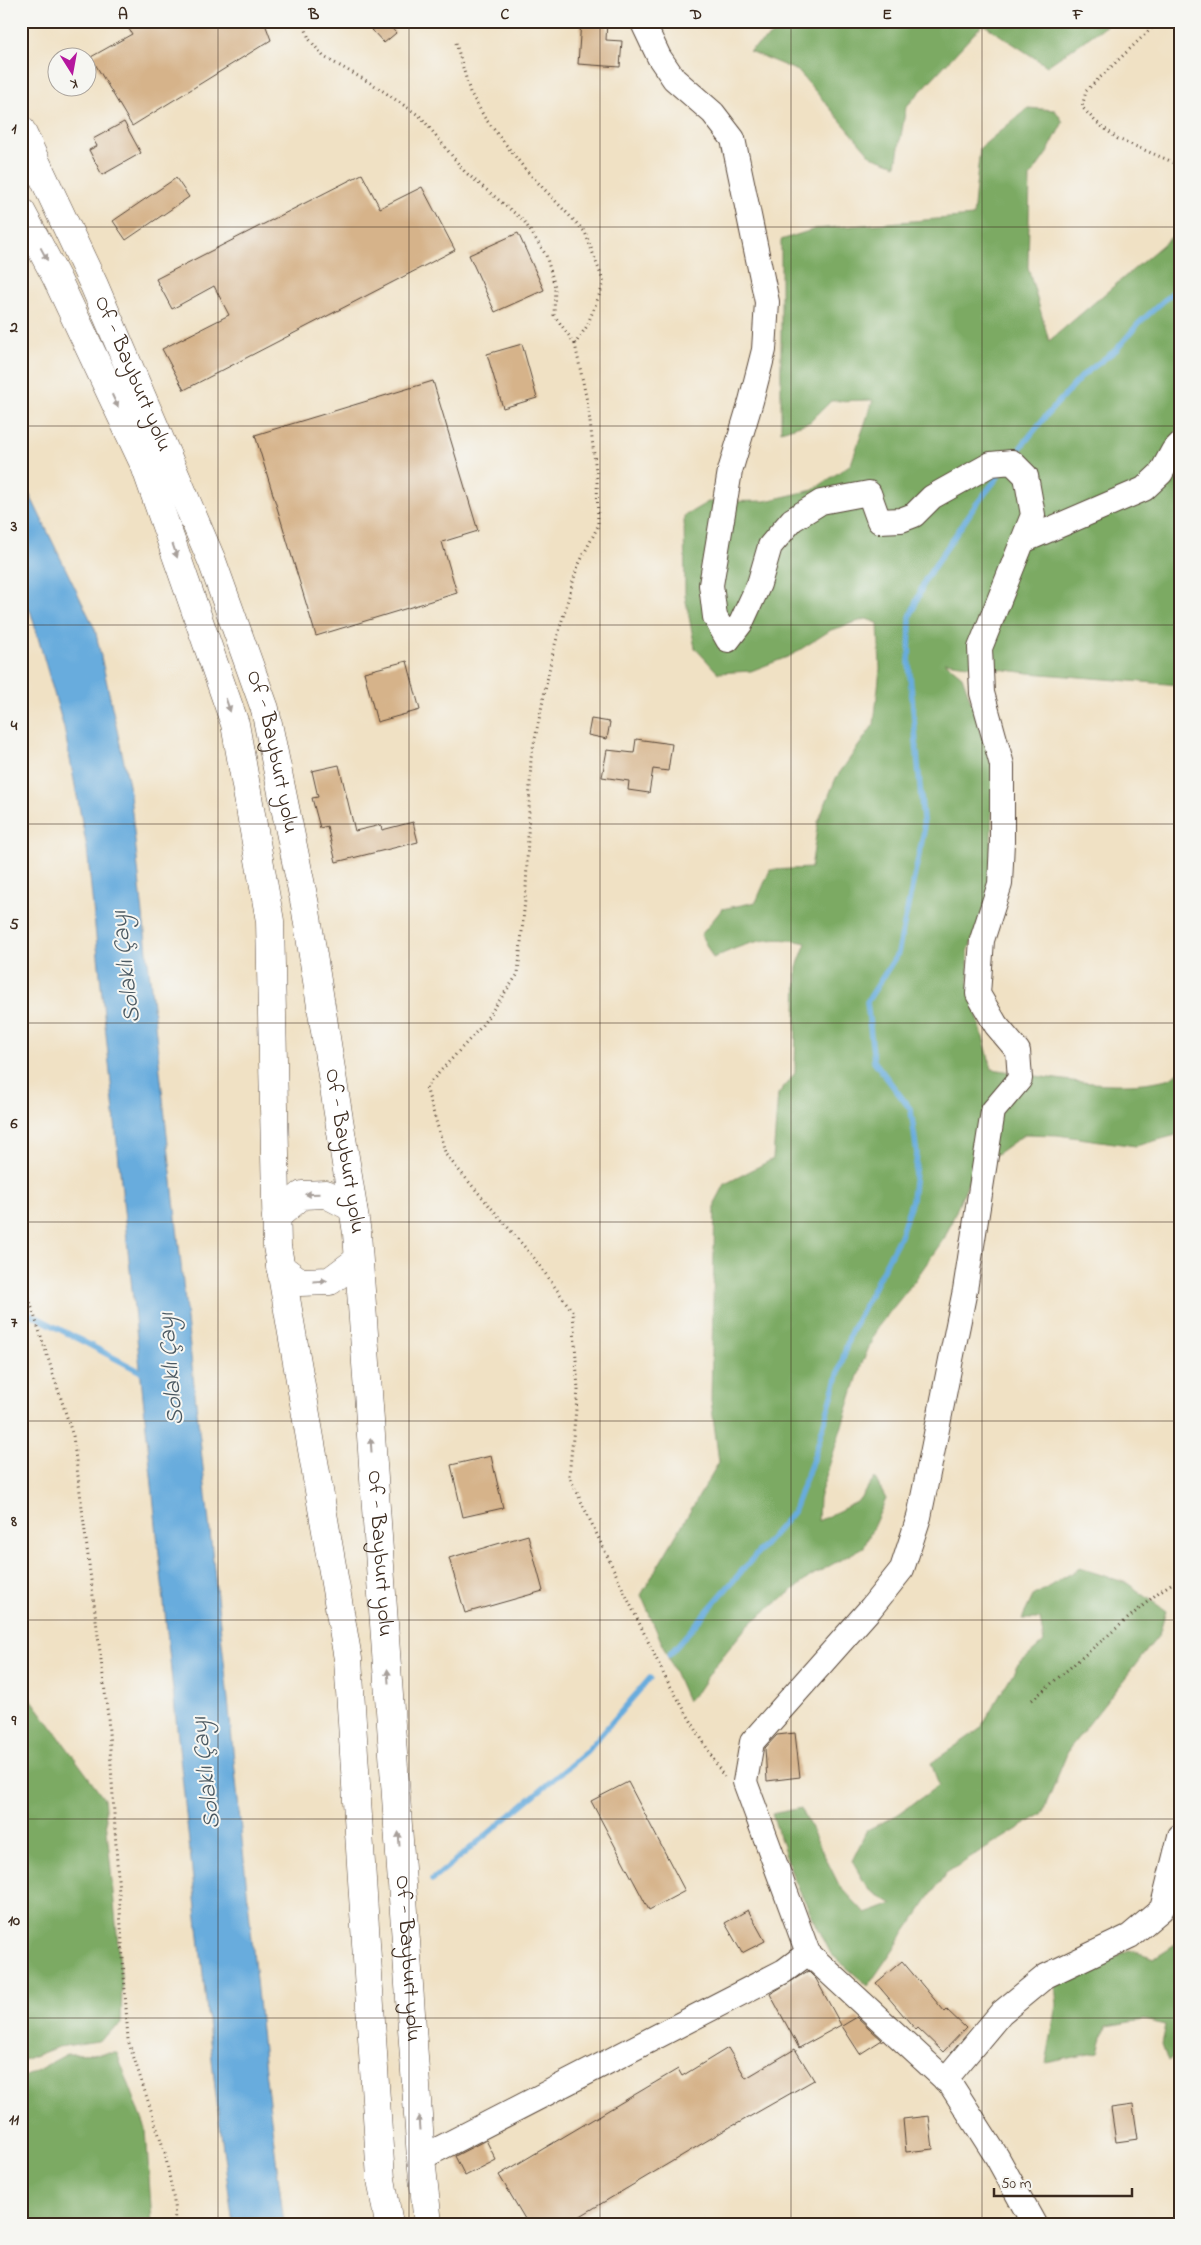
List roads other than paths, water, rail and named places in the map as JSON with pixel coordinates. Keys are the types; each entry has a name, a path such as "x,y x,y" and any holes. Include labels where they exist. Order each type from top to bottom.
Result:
{"highway":[{"name":"Of - Bayburt yolu","path":"21,130 94,285 212,561 265,709 305,905 353,1208 358,1260 421,2158 428,2224"},
{"name":"Of - Bayburt yolu","path":"21,211 56,276 145,466 235,724 270,920 276,1246 348,1659 381,2179 389,2224"},
{"path":"276,1217 302,1194 326,1194 353,1208"},
{"path":"280,1267 300,1282 330,1281 358,1260"}],"street":[{"path":"642,21 659,57 674,79 713,113 733,139 767,302 764,350 730,471 711,586 715,617 728,640 742,623 759,584 770,546 792,520 821,502 869,493 879,520 901,520 914,515 932,497 991,464 1012,462 1026,476 1030,492 1033,515 980,648 982,693 1002,765 1002,832 1000,884 982,940 978,994 996,1026 1018,1051 1020,1079 993,1111 965,1290 919,1517 902,1568 871,1608 752,1742 745,1782 808,1953 951,2086 997,2157 1034,2224"},
{"path":"1023,541 1144,489 1161,473 1173,451 1180,444"},
{"path":"945,2080 1001,2013 1046,1976 1130,1936 1162,1909 1180,1836"},
{"path":"421,2158 784,1971 808,1953"}],"water":[{"name":"Solaklı Çayı","path":"21,477 95,629 129,785 225,1670 265,2070 284,2224 233,2224 215,2088 87,848 64,728 31,613 21,593"}],"waterway":[{"path":"1021,447 1083,375 1117,349 1139,323 1180,286"},
{"path":"669,1655 793,1512 815,1454 850,1334 900,1236 912,1200 917,1154 911,1110 874,1061 867,1002 898,953 924,831 909,664 910,617 925,580 975,506 998,477"},
{"path":"21,1309 145,1374"},
{"path":"432,1880 586,1752 650,1678"}]}
